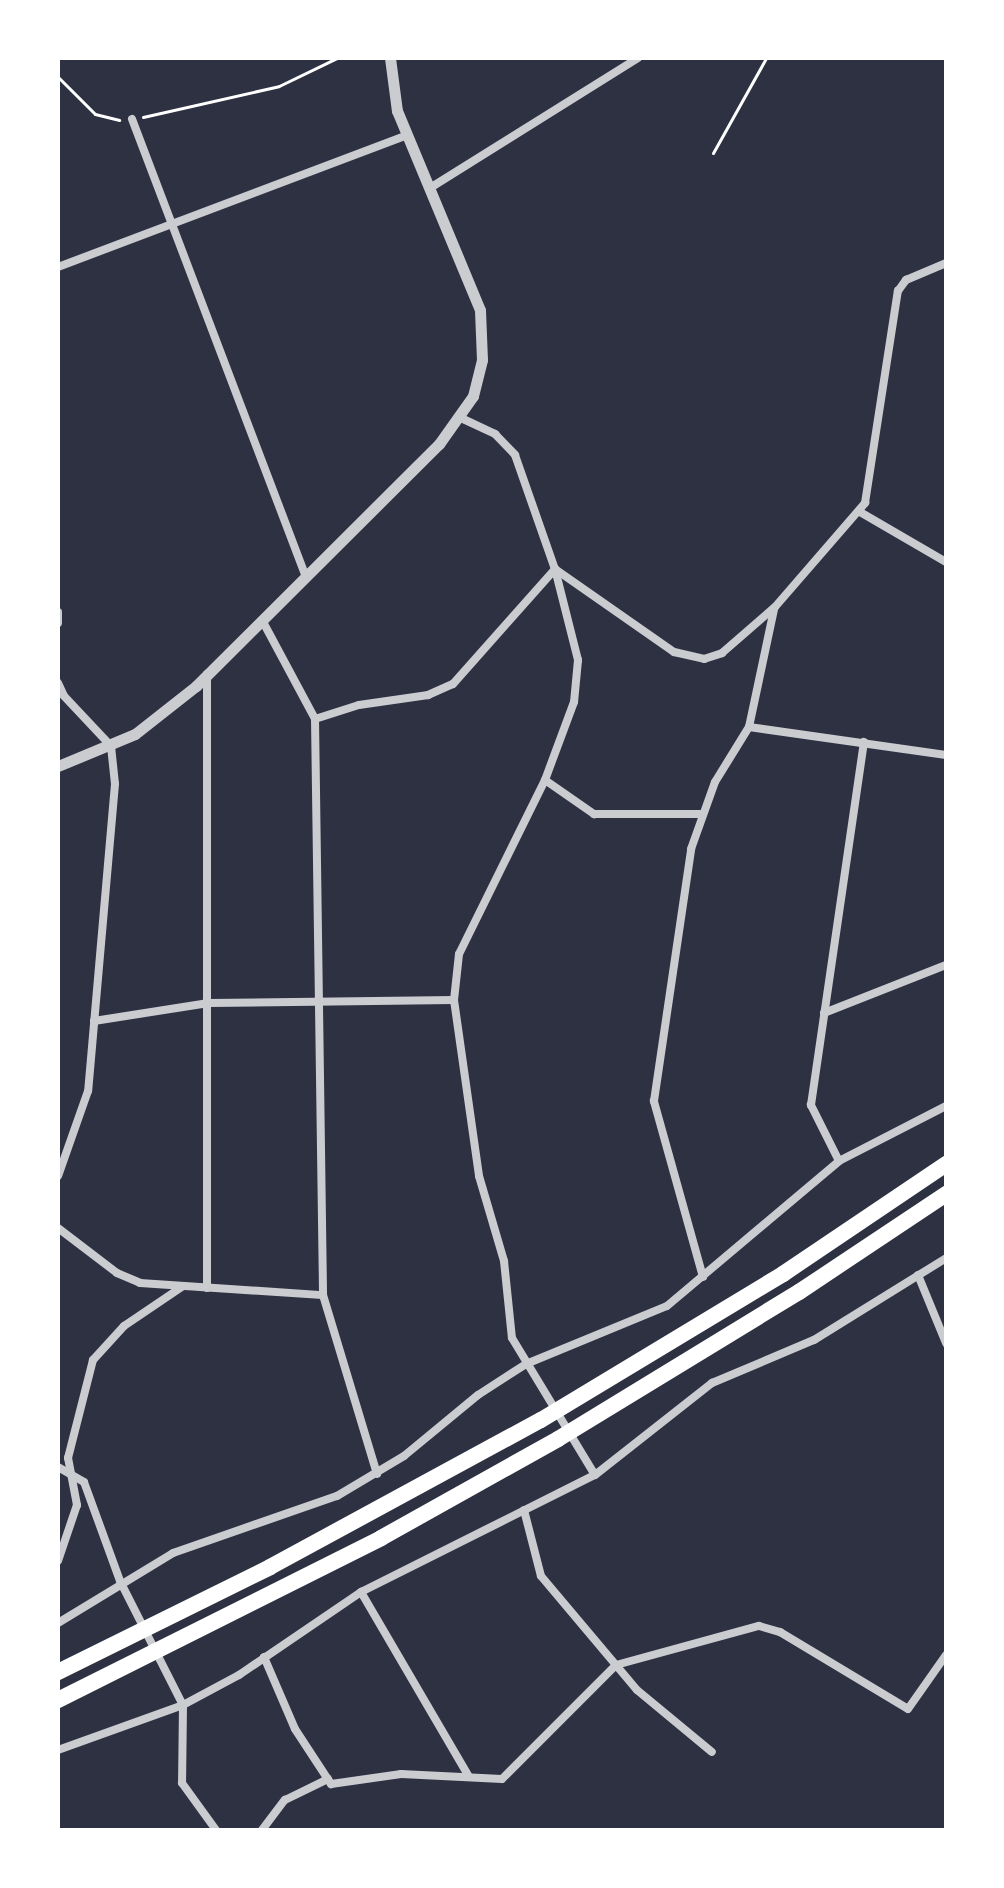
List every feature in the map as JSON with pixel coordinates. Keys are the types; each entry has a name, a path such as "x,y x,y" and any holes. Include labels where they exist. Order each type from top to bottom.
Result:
{"highway":[{"path":"58,1672 283,1560 528,1428 783,1274 946,1164"},
{"path":"58,1700 381,1538 558,1439 799,1292 946,1194"}],"street":[{"path":"58,766 111,746 159,717 306,577 461,418 473,396 482,360 480,310 407,135 391,89 390,58"},
{"path":"430,188 638,58"},
{"path":"132,119 306,577"},
{"path":"58,267 407,135"},
{"path":"555,569 674,652 692,657 722,653 775,607 860,512 898,291 906,280 946,263"},
{"path":"461,418 495,434 515,455 555,569 578,660 574,702 545,780 467,935 455,974 454,1000 479,1176 504,1261 512,1338 595,1475"},
{"path":"860,512 946,562"},
{"path":"315,719 359,705 428,695 453,684 555,569"},
{"path":"703,1277 654,1115 691,849 729,755 749,727 775,607"},
{"path":"58,612 58,623"},
{"path":"262,620 315,719 323,1295 377,1474"},
{"path":"207,674 207,1288"},
{"path":"58,683 64,696 111,746 115,784 88,1091 58,1176"},
{"path":"749,727 946,755"},
{"path":"839,1161 811,1105 864,742"},
{"path":"545,780 594,814 703,814"},
{"path":"824,1013 946,965"},
{"path":"94,1021 209,1003 319,999 454,1000"},
{"path":"58,1623 173,1553 337,1496 377,1474 528,1367 667,1306 839,1161 946,1106"},
{"path":"58,1228 117,1273 140,1283 323,1295"},
{"path":"58,1750 183,1705 264,1657 361,1592 595,1475 712,1383 814,1340 946,1258"},
{"path":"918,1275 946,1343"},
{"path":"58,1561 77,1505 68,1458 93,1360 124,1326 183,1286"},
{"path":"58,1467 84,1482 121,1584 183,1705 182,1783 216,1830"},
{"path":"524,1510 541,1576 637,1690 712,1752"},
{"path":"361,1592 469,1777"},
{"path":"264,1657 295,1729 331,1784 401,1774 502,1779 616,1665 759,1626 780,1632 908,1709 946,1655"},
{"path":"262,1830 285,1800 328,1779"}],"path":[{"path":"58,77 95,114 132,119 279,86 337,58"},
{"path":"713,153 764,59"}]}
